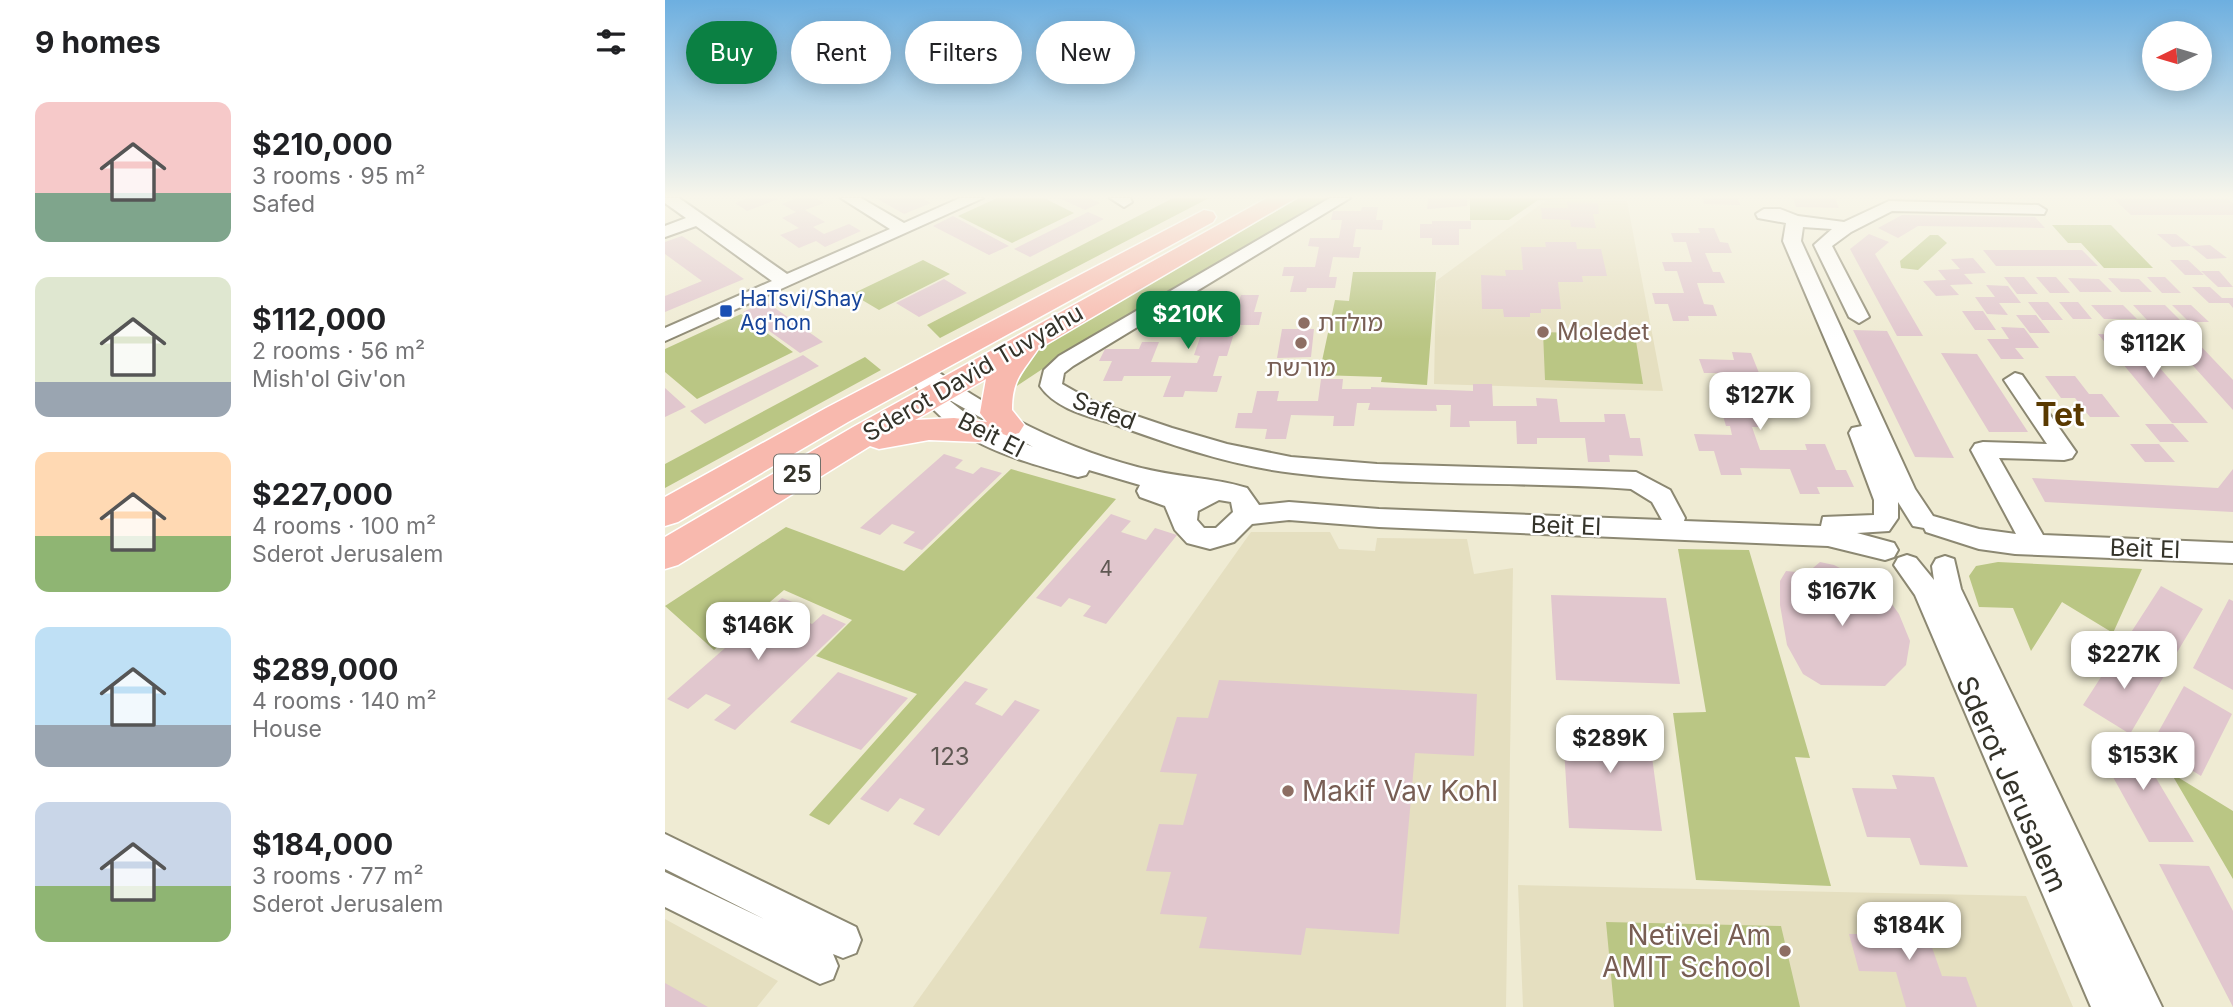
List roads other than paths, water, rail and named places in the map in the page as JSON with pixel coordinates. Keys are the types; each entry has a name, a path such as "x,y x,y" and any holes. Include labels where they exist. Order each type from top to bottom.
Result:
{"highway":[{"name":"Sderot David Tuvyahu","path":"665,555 827,457 932,385 1161,245"},
{"name":"Sderot David Tuvyahu","path":"665,513 1038,336 1201,245"},
{"path":"827,457 869,441 923,428 994,428 997,385 1004,369 1038,336"}],"street":[{"path":"735,245 786,282"},
{"path":"665,335 870,245"},
{"name":"Safed","path":"1262,245 1066,361 1051,377 1051,386 1057,393 1081,404 1146,427 1255,458 1364,471 1636,481 1661,496 1673,518"},
{"path":"1789,245 1886,500 1878,536 1896,557"},
{"path":"1794,245 1880,442 1905,493 1929,522"},
{"path":"1823,245 1860,317"},
{"path":"2015,380 2064,453 1983,450 2025,544"},
{"name":"Beit El","path":"932,385 951,415 1149,479 1289,511 1379,518 1828,536 1928,569 1976,549 2025,544"},
{"name":"Beit El","path":"994,428 1038,458 1174,500 1184,515 1184,523 1190,532 1212,537 1232,531 1234,499"},
{"path":"1184,515 1192,501 1234,499 1255,458"},
{"name":"Beit El","path":"1234,499 1368,508 1673,518 1883,521 1903,515 1979,539 2228,556"},
{"name":"Sderot Jerusalem","path":"1929,522 1951,542 1948,589 2143,1007"},
{"name":"Sderot Jerusalem","path":"1896,557 1926,590 2110,1007"},
{"path":"665,851 831,953 665,889"}],"place":[{"name":"HaTsvi/Shay Ag'non","path":"726,311"},
{"name":"מולדת","path":"1304,323"},
{"name":"Moledet","path":"1543,332"},
{"name":"מורשת","path":"1301,343"},
{"name":"Makif Vav Kohl","path":"1288,791"},
{"name":"Netivei Am AMIT School","path":"1785,951"}],"district":[{"name":"Tet","path":"2060,415"}]}
